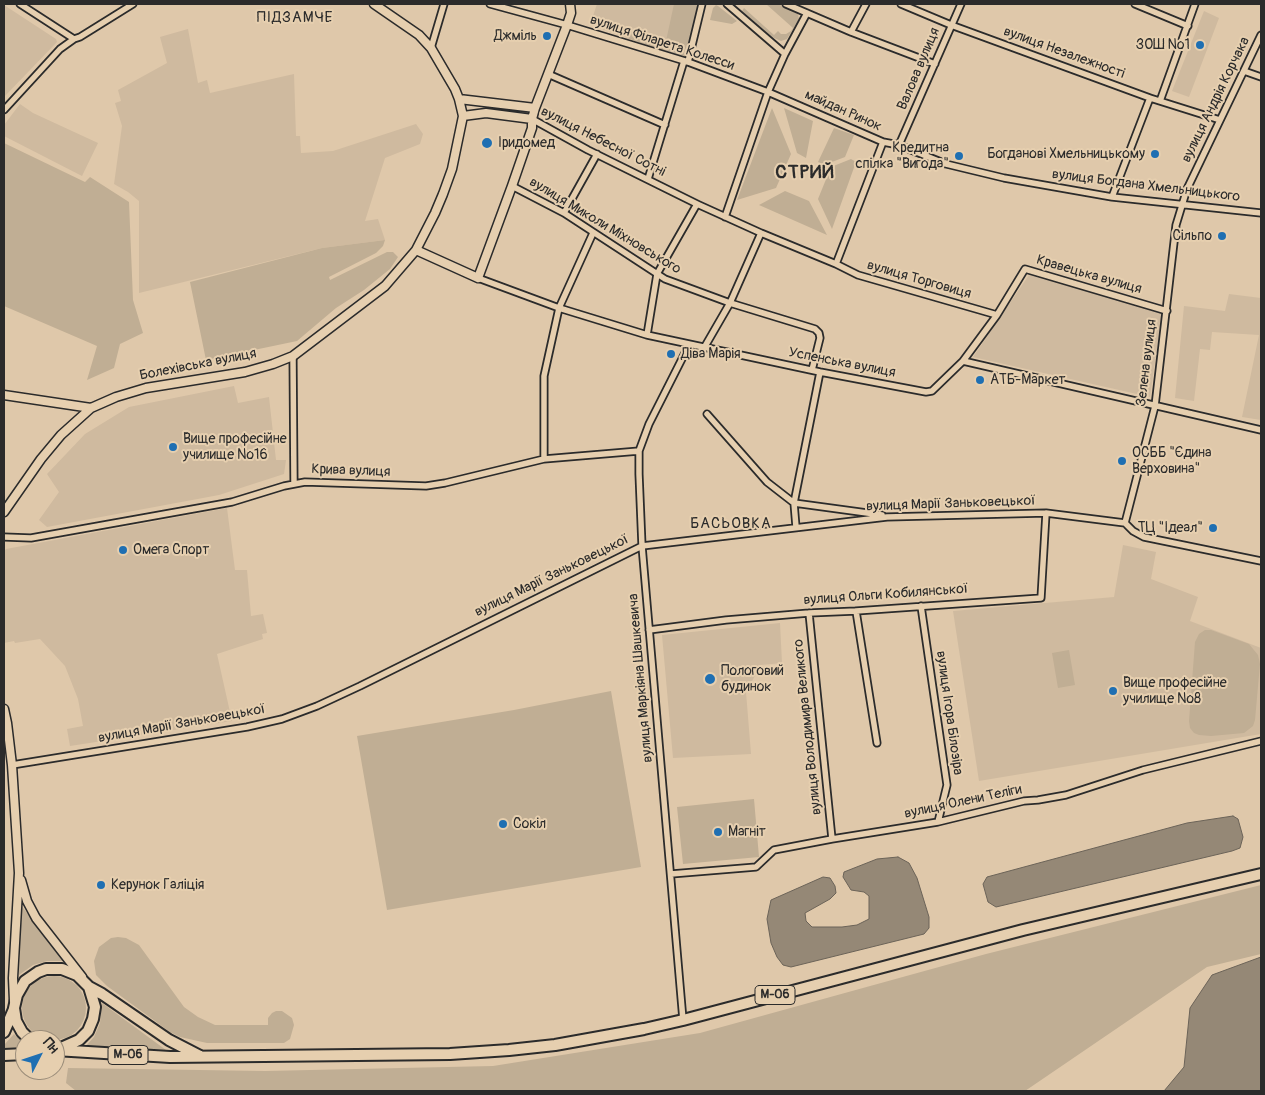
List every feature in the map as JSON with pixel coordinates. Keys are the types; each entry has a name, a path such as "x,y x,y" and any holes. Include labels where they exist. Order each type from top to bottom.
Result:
{"highway":[{"name":"М-06","path":"65,1051 170,1057 450,1054 509,1050 597,1038 683,1020 1023,930 1261,874"},
{"name":"М-06","path":"4,1032 14,1008 16,995 25,981 38,972 54,968 70,971 77,975 89,987 168,1040 201,1056"},
{"path":"65,1047 79,1040 88,1031 93,1020 95,1007 89,987"},
{"path":"14,1008 16,1021 21,1030"}],"main road":[{"path":"374,4 419,35 431,48 459,99 463,116"},
{"path":"478,278 532,128 535,108 567,25 571,13 570,4"},
{"name":"вулиця Небесної Сотні","path":"459,99 535,108"},
{"name":"вулиця Небесної Сотні","path":"463,116 486,113 532,119"},
{"name":"Болехівська вулиця","path":"4,512 61,435 91,408 116,397 146,388 246,372 293,356 385,286 416,250 435,213 449,177 463,116"},
{"name":"Успенська вулиця","path":"416,250 478,278"},
{"path":"4,396 91,408"},
{"path":"4,709 12,766 19,873 13,978 14,1008"},
{"path":"19,873 26,901 36,918 89,987"}],"street":[{"path":"20,4 74,39"},
{"path":"4,110 60,49 133,4"},
{"path":"431,48 444,4"},
{"name":"вулиця Філарета Колесси","path":"490,4 567,25 686,62 768,92"},
{"path":"648,179 686,62 702,4"},
{"path":"727,4 785,54"},
{"path":"786,4 851,32 935,64"},
{"path":"851,32 866,4"},
{"name":"вулиця Незалежності","path":"901,4 952,25 1150,98 1220,120"},
{"name":"Валова вулиця","path":"899,145 961,4"},
{"path":"1135,4 1188,26"},
{"path":"1160,101 1195,4"},
{"path":"807,13 785,54 768,92 725,217 836,264"},
{"name":"вулиця Андрія Корчака","path":"1183,204 1187,189 1261,35"},
{"path":"1244,71 1261,78"},
{"path":"548,74 665,125"},
{"name":"майдан Ринок","path":"768,92 883,142 836,264"},
{"path":"1112,197 1150,98"},
{"name":"вулиця Небесної Сотні","path":"532,119 597,154 725,217"},
{"name":"вулиця Богдана Хмельницького","path":"883,142 899,145 954,166 1004,178 1112,197 1261,213"},
{"path":"564,213 597,154"},
{"name":"вулиця Миколи Міхновського","path":"512,186 564,213 665,279 730,302 815,328 820,338 812,370"},
{"path":"647,335 657,274 697,204"},
{"name":"Зелена вулиця","path":"1125,523 1156,406 1176,225 1183,204"},
{"path":"544,459 544,376 559,308 593,232"},
{"path":"704,348 730,302 761,233"},
{"name":"вулиця Торговиця","path":"836,264 858,275 997,315"},
{"name":"Кравецька вулиця","path":"963,361 997,315 1025,269 1167,311"},
{"name":"Успенська вулиця","path":"478,278 559,308 647,335 820,372 926,392 932,391 963,361"},
{"name":"вулиця Маркіяна Шашкевича","path":"683,1020 642,546 639,451 649,424 689,345"},
{"path":"293,356 294,484"},
{"path":"963,361 1261,430"},
{"path":"796,527 794,503 820,372"},
{"path":"708,414 767,482 794,503 894,517"},
{"name":"Крива вулиця","path":"4,537 30,538 232,502 305,482 426,486 544,459 639,451"},
{"name":"вулиця Марії Заньковецької","path":"12,766 247,727 282,719 317,706 360,686 642,546 894,517 1046,513 1125,523"},
{"name":"вулиця Ольги Кобилянської","path":"649,630 726,620 809,613 1041,598 1046,513"},
{"path":"1125,523 1133,531 1144,537 1261,561"},
{"name":"вулиця Ігора Білозіра","path":"921,606 947,786 938,822"},
{"path":"856,611 877,743"},
{"name":"вулиця Володимира Великого","path":"809,613 832,839"},
{"name":"вулиця Олени Теліги","path":"671,874 756,867 774,850 938,822 1024,801 1066,796 1143,770 1261,741"}],"shaded area":[{"path":"597,4 699,4 686,57 684,58 590,25"},
{"path":"674,4 699,4 686,57 684,58 627,38 629,31 666,41"},
{"path":"766,4 778,4 798,14 799,19 787,39 781,41 772,37 742,11 744,8 774,35 778,31 781,34 786,34 791,31 793,28"},
{"path":"4,5 56,39 57,42 4,97"},
{"path":"716,5 737,21 732,24 710,20 713,8"},
{"name":"ЗОШ №1","path":"1204,11 1219,18 1189,97 1172,91"},
{"path":"188,29 198,83 207,80 210,93 294,74 296,136 300,136 301,153 333,151 416,124 423,134 420,144 385,158 365,221 378,219 385,240 322,248 139,293 139,201 114,184 122,126 115,103 121,101 118,90 167,63 160,37"},
{"path":"20,104 33,113 98,143 82,176 4,136 4,125"},
{"path":"772,108 791,154 776,188 737,200"},
{"path":"784,108 813,121 806,158 797,153"},
{"path":"834,128 854,135 845,157 824,165 818,162"},
{"path":"4,143 85,182 90,177 129,202 133,300 143,333 120,344 114,368 87,380 97,346 4,306"},
{"path":"851,159 856,162 832,229 818,199 831,167"},
{"path":"785,191 809,201 827,235 759,205"},
{"path":"385,240 383,246 376,253 329,277 330,280 387,252 393,252 398,257 390,269 364,290 336,308 297,341 206,360 190,282 322,248"},
{"path":"1029,275 1162,312 1150,397 973,357"},
{"path":"1229,294 1261,298 1261,420 1242,417 1259,335 1212,332 1210,350 1200,349 1194,401 1175,398 1184,306 1225,311"},
{"name":"Вище професійне училище №16","path":"234,386 238,403 269,397 276,460 286,460 284,474 219,495 47,527 39,520 59,492 47,474 85,434 129,407"},
{"path":"227,508 235,570 247,570 251,616 263,614 267,633 262,634 263,639 217,654 232,721 70,746 67,729 83,726 78,699 65,666 40,639 4,643 4,551 6,549"},
{"name":"Вище професійне училище №8","path":"1123,545 1156,552 1151,579 1198,597 1190,621 1261,648 1261,734 979,781 953,611 1114,597"},
{"name":"Пологовий будинок","path":"780,623 782,663 761,665 746,692 751,754 673,758 662,635"},
{"path":"1205,630 1211,630 1249,644 1258,655 1260,664 1255,720 1253,726 1244,733 1211,736 1199,735 1190,728 1195,642 1199,634"},
{"path":"1069,650 1075,685 1058,688 1052,653"},
{"name":"Сокіл","path":"611,691 641,867 387,910 357,736 514,710"},
{"name":"Магніт","path":"754,799 759,857 683,864 677,807"},
{"path":"1233,816 1238,819 1243,837 1240,848 1232,851 996,907 988,902 983,884 987,877 1187,823"},
{"path":"898,857 909,863 917,878 929,917 929,928 924,934 791,967 783,965 771,943 767,919 771,900 823,877 830,878 835,886 836,893 830,899 805,913 806,921 812,927 857,925 869,919 869,896 864,892 851,890 843,877 844,872 877,859"},
{"path":"1261,885 1261,954 1207,967 1025,1091 76,1091 66,1083 68,1068 265,1071 493,1066 700,1033 986,954"},
{"path":"21,905 63,961 47,961 33,965 19,975"},
{"path":"111,938 126,938 139,945 184,1007 198,1017 215,1025 268,1025 268,1018 272,1013 282,1011 292,1018 294,1025 290,1039 284,1043 207,1043 180,1037 170,1032 107,986 96,975 94,961 99,947"},
{"path":"1261,957 1261,1091 1164,1091 1184,1067 1190,1008 1212,975"},
{"path":"48,976 60,976 72,981 81,990 86,1002 86,1014 81,1026 72,1035 65,1038 65,1030 30,1030 22,1014 22,1002 27,990 36,981"},
{"path":"102,1003 166,1050 84,1048 94,1037 100,1023"},
{"path":"14,1034 15,1049 4,1050 4,1045"}],"place":[{"name":"Джміль","path":"547,36"},
{"name":"ЗОШ №1","path":"1200,45"},
{"name":"Іридомед","path":"487,143"},
{"name":"Богданові Хмельницькому","path":"1155,154"},
{"name":"Кредитна спілка \"Вигода\"","path":"959,156"},
{"name":"Сільпо","path":"1222,236"},
{"name":"Діва Марія","path":"671,354"},
{"name":"АТБ-Маркет","path":"980,380"},
{"name":"Вище професійне училище №16","path":"173,447"},
{"name":"ОСББ \"Єдина Верховина\"","path":"1122,461"},
{"name":"ТЦ \"Ідеал\"","path":"1213,528"},
{"name":"Омега Спорт","path":"123,550"},
{"name":"Пологовий будинок","path":"710,679"},
{"name":"Вище професійне училище №8","path":"1113,691"},
{"name":"Сокіл","path":"503,824"},
{"name":"Магніт","path":"718,832"},
{"name":"Керунок Галіція","path":"101,885"}],"district":[{"name":"ПІДЗАМЧЕ","path":"295,18"},
{"name":"СТРИЙ","path":"805,173"},
{"name":"БАСЬОВКА","path":"731,524"}]}
